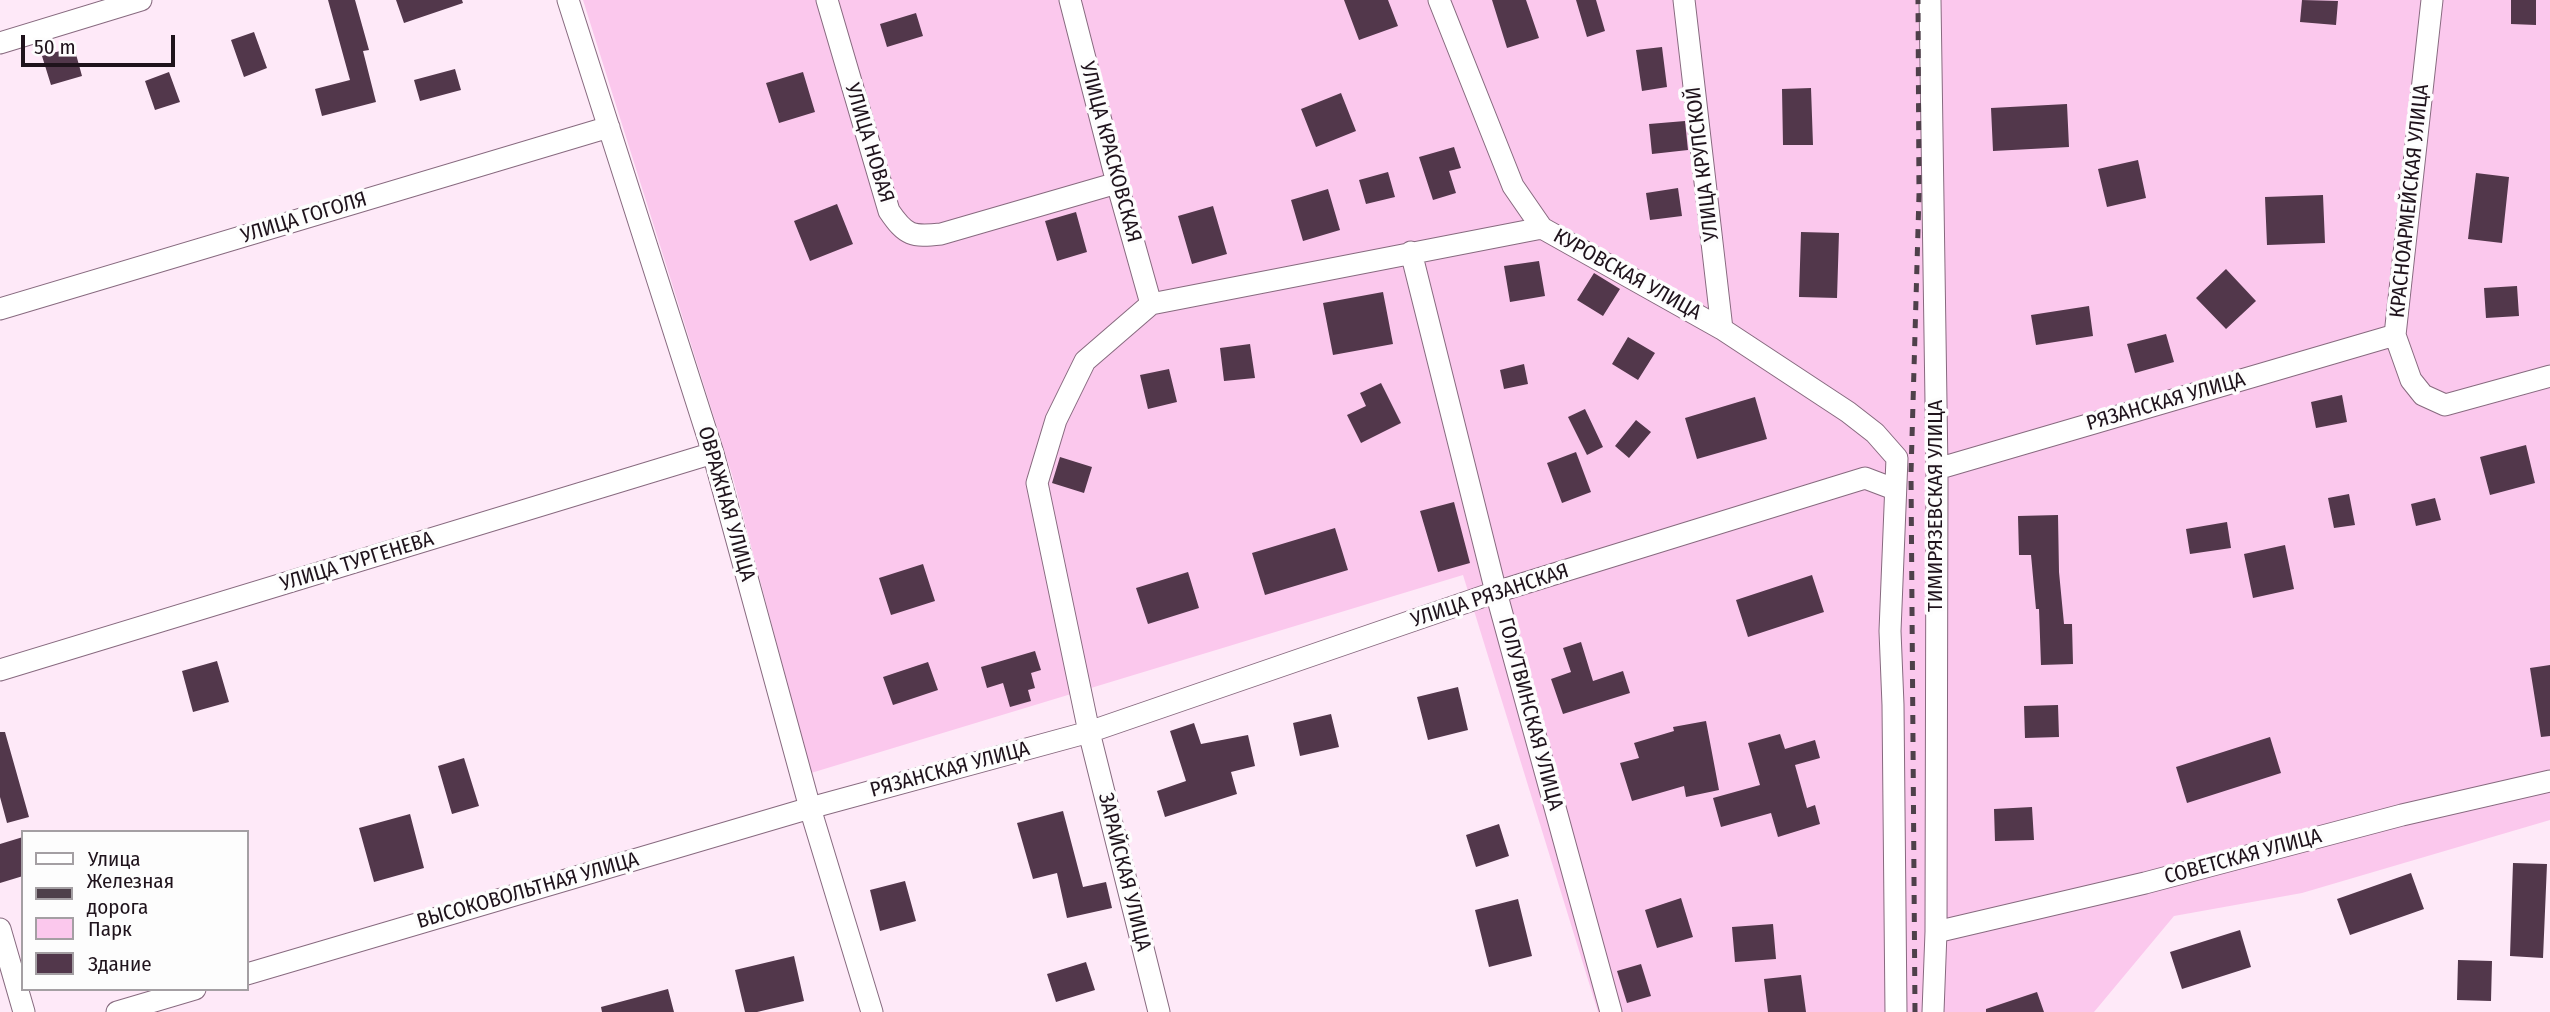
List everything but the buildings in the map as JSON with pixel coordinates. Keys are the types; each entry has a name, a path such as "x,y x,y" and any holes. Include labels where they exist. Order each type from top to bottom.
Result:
{"street":[{"path":"0,43 141,0"},
{"name":"ОВРАЖНАЯ УЛИЦА","path":"568,0 713,453 810,808 872,1012"},
{"name":"УЛИЦА НОВАЯ","path":"827,0 889,211 899,227 915,237 941,234 1117,183"},
{"name":"УЛИЦА КРАСКОВСКАЯ","path":"1070,0 1151,304"},
{"path":"1439,0 1513,186 1542,228"},
{"name":"УЛИЦА КРУПСКОЙ","path":"1684,0 1722,329"},
{"name":"ТИМИРЯЗЕВСКАЯ УЛИЦА","path":"1930,0 1937,469 1936,932 1933,1012"},
{"name":"КРАСНОАРМЕЙСКАЯ УЛИЦА","path":"2432,0 2395,335 2411,380 2423,395 2445,405 2550,376"},
{"name":"УЛИЦА ГОГОЛЯ","path":"0,309 609,127"},
{"name":"КУРОВСКАЯ УЛИЦА","path":"1151,304 1542,228 1722,329 1848,412 1875,433 1897,458 1894,489"},
{"name":"ГОЛУТВИНСКАЯ УЛИЦА","path":"1411,252 1496,592 1611,1012"},
{"name":"ЗАРАЙСКАЯ УЛИЦА","path":"1151,304 1085,361 1056,419 1037,483 1089,732 1159,1012"},
{"name":"РЯЗАНСКАЯ УЛИЦА","path":"1937,469 2395,335"},
{"name":"УЛИЦА ТУРГЕНЕВА","path":"0,670 713,453"},
{"name":"УЛИЦА РЯЗАНСКАЯ","path":"1089,732 1496,592 1864,478 1894,489"},
{"path":"1894,489 1890,631 1896,1012"},
{"name":"РЯЗАНСКАЯ УЛИЦА","path":"810,808 1089,732"},
{"name":"СОВЕТСКАЯ УЛИЦА","path":"1936,932 2145,883 2402,815 2550,781"},
{"name":"ВЫСОКОВОЛЬТНАЯ УЛИЦА","path":"248,974 810,808"},
{"path":"0,929 24,1012"},
{"path":"117,1012 188,991"}],"green space":[{"path":"583,0 2550,0 2550,820 2302,893 2174,916 2094,1012 1598,1012 1463,575 811,773 733,478"}],"railway":[{"path":"1915,1012 1911,473 1919,195 1918,0"}]}
